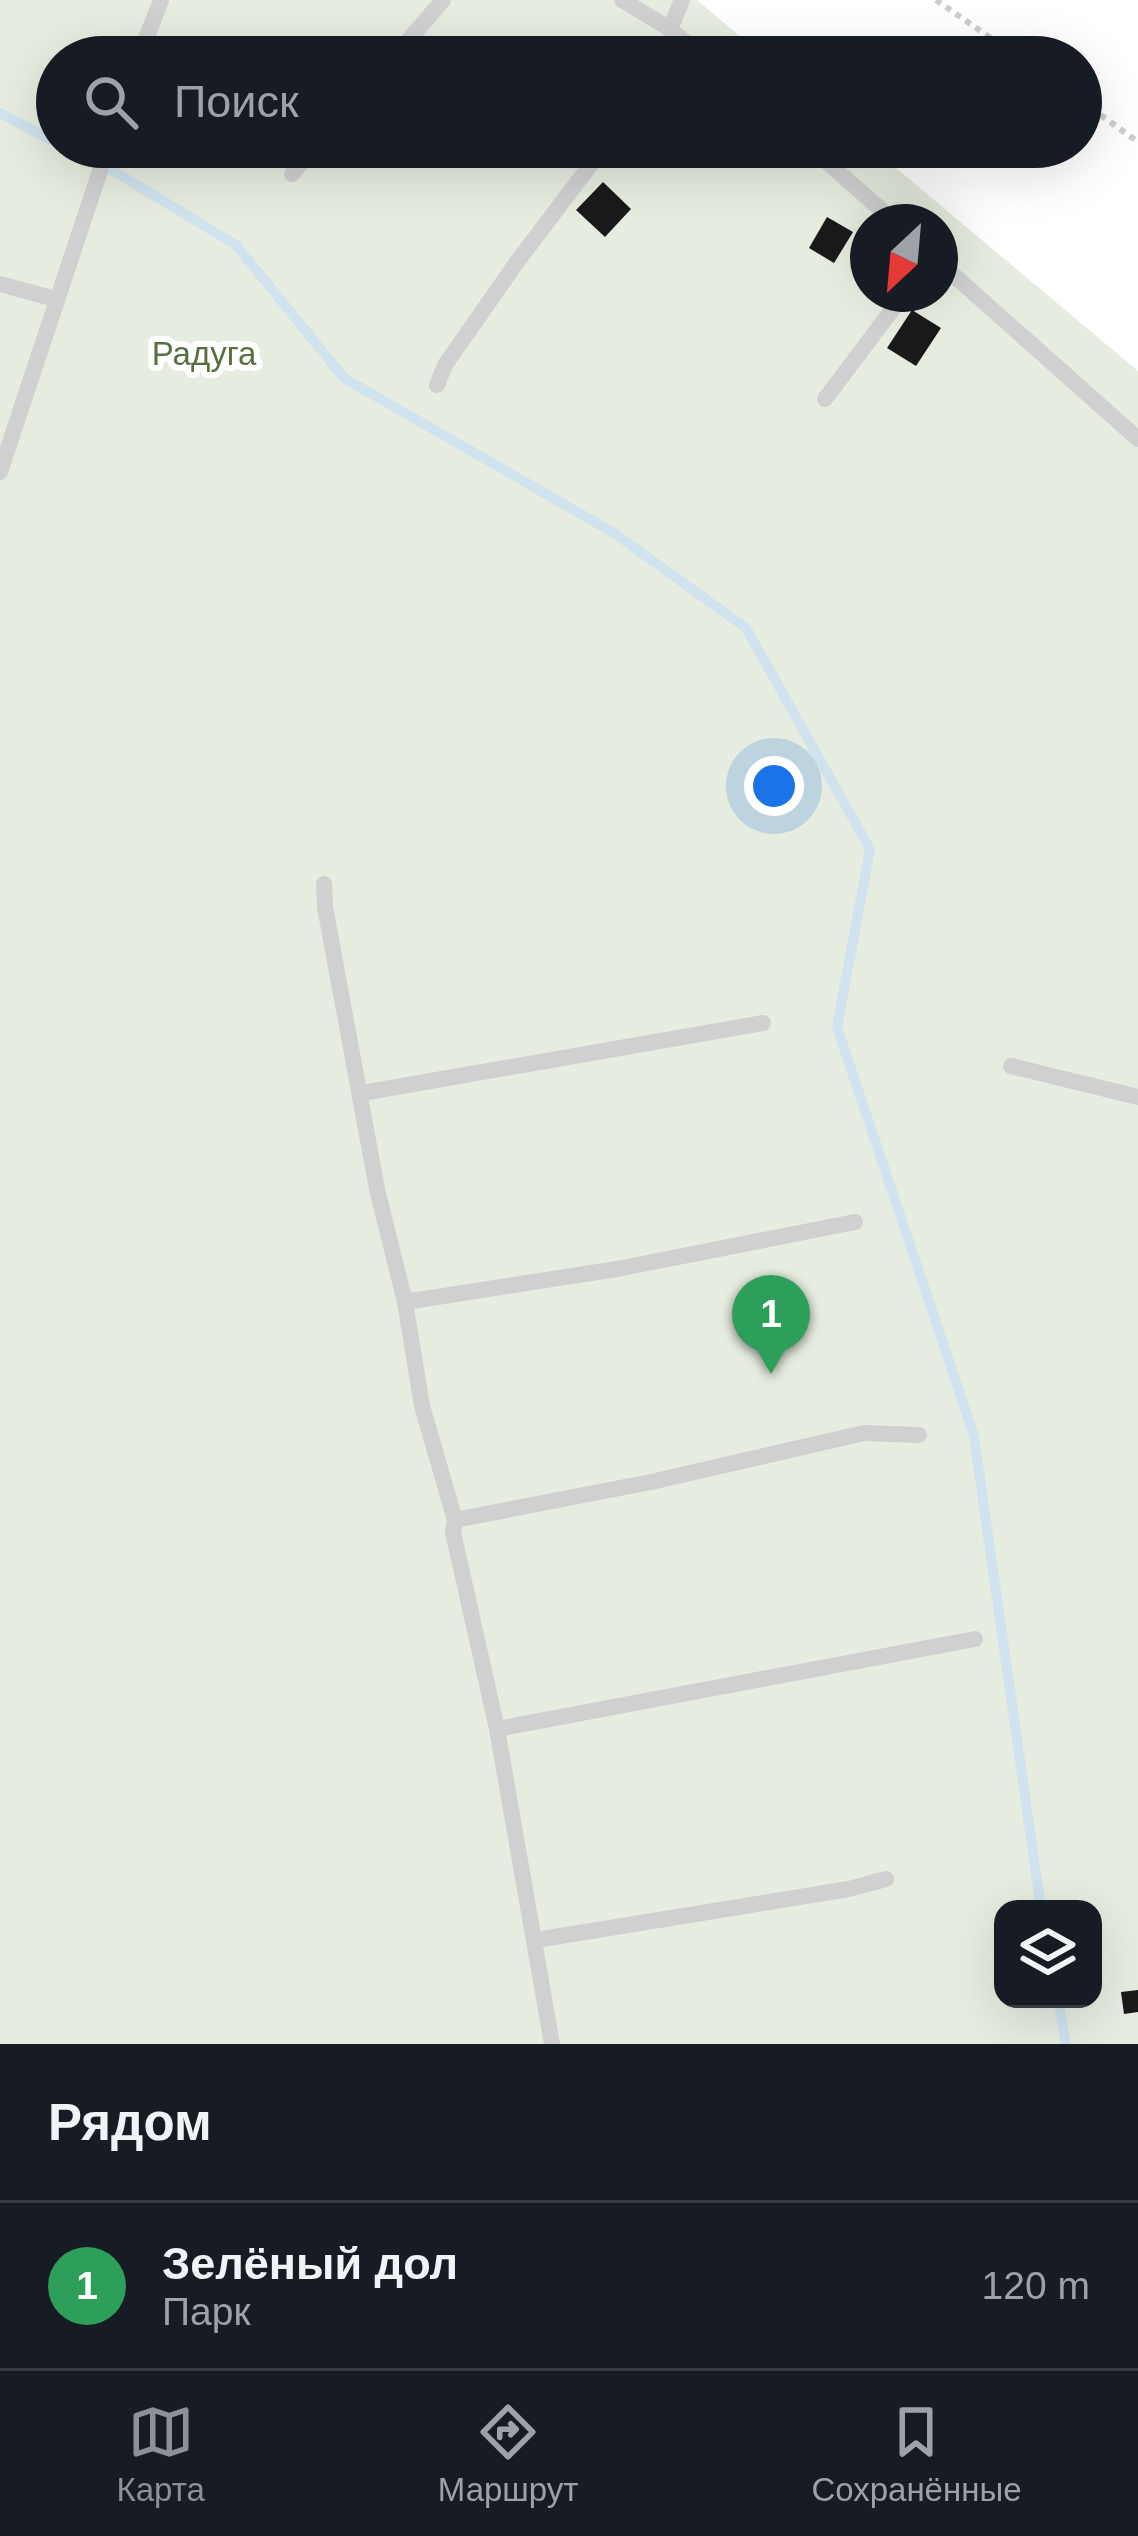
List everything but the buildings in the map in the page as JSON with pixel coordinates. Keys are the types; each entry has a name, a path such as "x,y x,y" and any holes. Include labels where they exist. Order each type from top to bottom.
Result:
{"lane":[{"path":"147,36 160,0"},
{"path":"412,36 443,0"},
{"path":"622,0 677,35 682,0"},
{"path":"0,472 101,168"},
{"path":"292,174 297,168"},
{"path":"437,385 505,279 588,168"},
{"path":"834,168 875,204"},
{"path":"958,278 1138,439"},
{"path":"0,284 55,299"},
{"path":"825,399 890,312"},
{"path":"324,884 377,1189 405,1302 422,1406 455,1520 453,1532 497,1729 552,2044"},
{"path":"362,1093 763,1023"},
{"path":"1011,1066 1138,1097"},
{"path":"405,1302 617,1270 856,1222"},
{"path":"455,1520 651,1483 864,1433 919,1435"},
{"path":"497,1729 975,1639"},
{"path":"536,1940 886,1879"}],"path":[{"path":"936,0 988,36"},
{"path":"1102,116 1138,142"}],"green space":[{"name":"Радуга","path":"0,0 697,0 739,36 36,36 36,168 896,168 939,204 850,204 850,312 958,312 958,220 1138,371 1138,2044 0,2044"}],"waterway":[{"path":"0,113 36,132"},
{"path":"109,168 236,245 344,378 614,533 746,628 870,849 837,1027 974,1436 1040,1900"},
{"path":"1060,2008 1066,2044"}],"place":[{"name":"Зелёный дол","path":"771,1374"}]}
